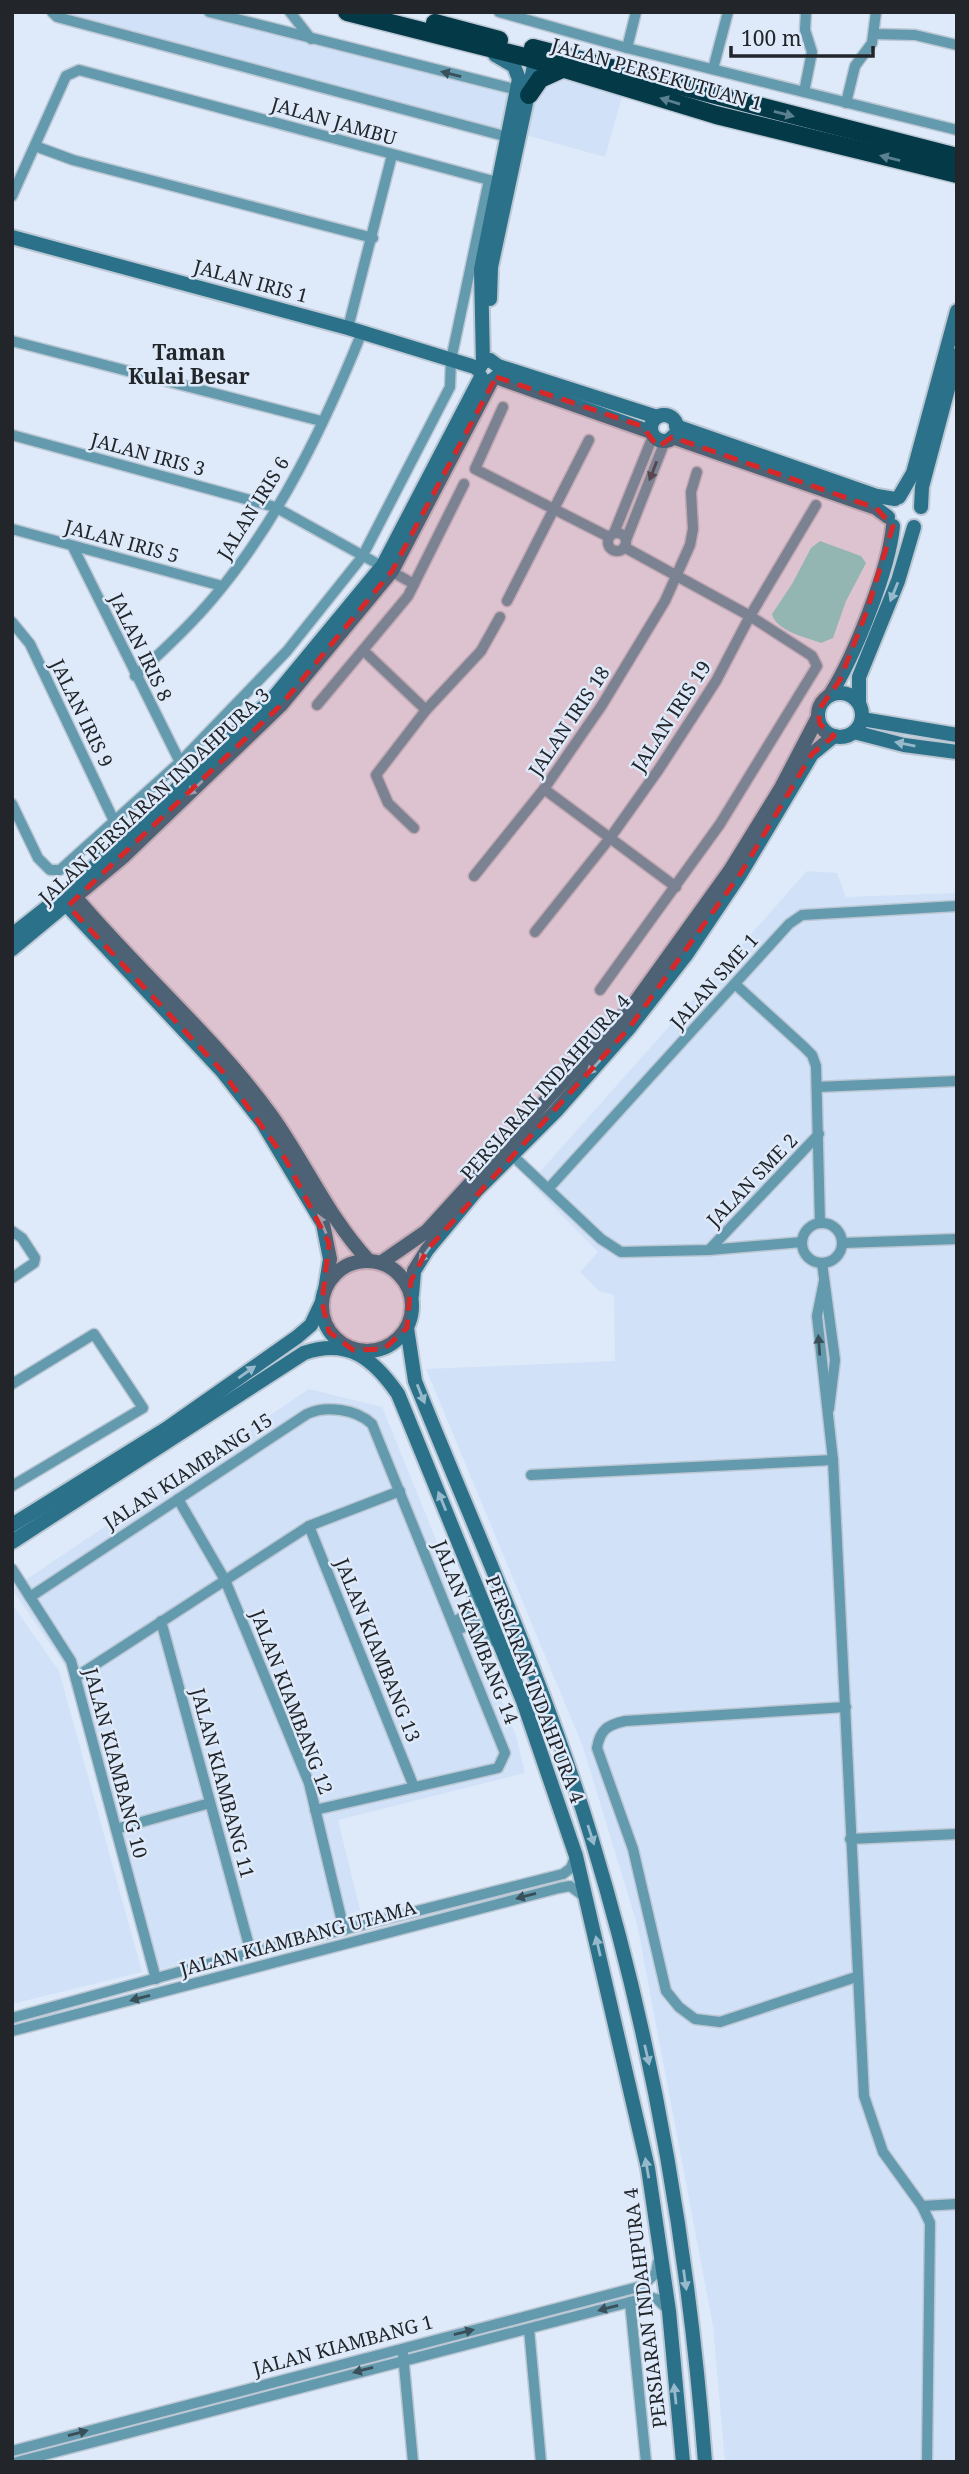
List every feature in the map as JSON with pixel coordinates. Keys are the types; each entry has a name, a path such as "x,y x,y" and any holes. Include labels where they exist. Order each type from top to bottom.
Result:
{"highway":[{"name":"JALAN PERSEKUTUAN 1","path":"347,12 472,46 532,54 562,69 716,115 956,170"},
{"name":"JALAN PERSEKUTUAN 1","path":"394,12 532,54 956,170"},
{"path":"523,93 540,79 562,69"}],"main road":[{"path":"472,46 514,66 523,93 493,180 481,269 488,370"},
{"path":"488,370 491,267 532,54"},
{"name":"JALAN IRIS 1","path":"12,237 355,330 488,370"},
{"path":"957,311 913,473 890,504 890,550 840,680 821,704 818,717 823,729 834,736 854,732 904,745 957,752"},
{"path":"854,732 862,719 859,677 898,581 914,527 922,516 922,487 957,355"},
{"path":"488,370 657,417 669,416 663,434"},
{"path":"488,370 876,508 901,530 914,527"},
{"name":"JALAN PERSIARAN INDAHPURA 3","path":"12,949 281,705 388,568 488,370"},
{"path":"657,417 652,423 663,434 877,496 913,498 921,508"},
{"path":"830,695 846,693 859,702"},
{"name":"PERSIARAN INDAHPURA 4","path":"375,1261 426,1231 634,1004 731,869 781,788 818,717"},
{"path":"862,719 957,735"},
{"name":"PERSIARAN INDAHPURA 4","path":"412,1295 411,1281 419,1261 476,1191 513,1156 630,1027 678,965 741,873 812,754 834,736"},
{"path":"12,1542 295,1357 320,1347 369,1352 384,1349 398,1340 407,1328 413,1306 406,1281 395,1269 375,1261 344,1234 270,1114 179,1007 68,898"},
{"path":"68,898 222,1071 261,1122 323,1224 330,1259 323,1296 323,1318 329,1332 340,1343 353,1350"},
{"name":"JALAN PERSIARAN INDAHPURA 3","path":"12,935 68,898"},
{"path":"12,1525 166,1429 297,1337 311,1325 323,1296 342,1268 375,1261"},
{"path":"407,1328 415,1381 542,1692 592,1839 618,1934 651,2072 670,2176 697,2357 705,2462"},
{"name":"PERSIARAN INDAHPURA 4","path":"353,1350 385,1375 398,1394 543,1753 576,1856 648,2168 669,2311 683,2462"}],"street":[{"path":"52,12 69,20 508,137"},
{"path":"209,12 523,93"},
{"path":"290,12 312,39"},
{"path":"499,12 627,48 957,130"},
{"path":"627,48 636,12"},
{"path":"713,69 728,12"},
{"path":"803,92 812,52 805,30 806,12"},
{"path":"846,103 855,66 870,47 876,12"},
{"path":"874,34 915,35 957,45"},
{"name":"JALAN JAMBU","path":"35,146 72,71 79,70 493,180"},
{"path":"12,196 35,146 73,160 373,238"},
{"name":"JALAN IRIS 6","path":"135,676 184,630 253,546 300,466 341,383 392,155"},
{"path":"12,804 38,858 51,870 60,870 180,762 287,651 362,557 440,411 450,387 451,360 493,180"},
{"path":"12,341 321,421"},
{"path":"503,407 475,469 611,535 623,535 625,544 750,615 812,656 817,666 760,764 676,887 600,990"},
{"path":"440,411 463,423"},
{"path":"663,434 625,544 612,550 608,546 611,535 663,434"},
{"name":"JALAN IRIS 3","path":"12,435 275,507 362,557 414,583"},
{"path":"507,601 589,440"},
{"name":"JALAN IRIS 18","path":"474,876 544,789 637,652 678,576 692,537 691,492 696,472"},
{"path":"317,705 393,617 414,583 464,484"},
{"name":"JALAN IRIS 19","path":"535,932 610,838 716,681 750,615 816,505"},
{"name":"JALAN IRIS 5","path":"12,529 222,586"},
{"name":"JALAN IRIS 8","path":"73,547 180,762"},
{"path":"414,828 388,803 376,775 426,710 481,652 500,617"},
{"name":"JALAN IRIS 9","path":"12,622 30,644 115,823"},
{"path":"363,650 426,710"},
{"path":"544,789 676,887"},
{"name":"JALAN SME 1","path":"549,1188 789,924 802,915 957,906"},
{"path":"736,985 812,1055 816,1066 820,1223"},
{"path":"817,1087 957,1081"},
{"name":"JALAN SME 2","path":"709,1250 819,1134"},
{"path":"513,1156 601,1239 621,1252 709,1250 802,1242"},
{"path":"820,1223 836,1228 843,1243 836,1258 822,1264 807,1257 802,1242 811,1226 820,1223"},
{"path":"12,1231 22,1238 35,1258 34,1263 12,1278"},
{"path":"843,1243 957,1239"},
{"path":"822,1264 835,1360 829,1410 864,2096 883,2152 922,2206 930,2223 927,2462"},
{"path":"824,1281 817,1316 822,1386 829,1410"},
{"path":"12,1384 94,1334 143,1408 12,1486"},
{"name":"JALAN KIAMBANG 15","path":"30,1597 317,1409 327,1407 366,1418 372,1424"},
{"name":"JALAN KIAMBANG 14","path":"316,1810 498,1768 505,1753 372,1424"},
{"path":"531,1475 833,1460"},
{"path":"76,1677 309,1526 400,1491"},
{"name":"JALAN KIAMBANG 12","path":"178,1499 225,1580 309,1783 344,1930"},
{"name":"JALAN KIAMBANG 13","path":"309,1526 414,1787"},
{"name":"JALAN KIAMBANG 10","path":"12,1569 57,1637 76,1677 156,1979"},
{"path":"455,1626 473,1610 474,1580"},
{"name":"JALAN KIAMBANG 11","path":"161,1622 251,1953"},
{"path":"455,1626 472,1623 480,1625 503,1653"},
{"path":"846,1707 625,1721 610,1725 599,1735 597,1748 632,1849 666,1991 679,2007 695,2019 720,2022 856,1977"},
{"path":"116,1829 210,1803"},
{"path":"850,1839 957,1834"},
{"name":"JALAN KIAMBANG UTAMA","path":"12,2018 251,1953 563,1874 571,1868 576,1856"},
{"name":"JALAN KIAMBANG UTAMA","path":"12,2031 559,1888 570,1886 578,1889 587,1900"},
{"path":"922,2206 957,2204"},
{"name":"JALAN KIAMBANG 1","path":"12,2451 642,2286 656,2273 660,2250"},
{"name":"JALAN KIAMBANG 1","path":"18,2462 649,2297 657,2299 669,2311"},
{"path":"630,2302 646,2462"},
{"path":"529,2329 541,2462"},
{"path":"401,2348 413,2462"}],"highlighted area":[{"path":"496,377 642,426 658,447 672,437 876,508 893,526 867,611 840,680 818,711 820,724 834,736 812,754 741,873 630,1027 427,1250 411,1281 407,1328 384,1349 353,1350 329,1332 322,1302 329,1243 286,1160 222,1071 68,906 281,705 392,571"}],"shaded area":[{"path":"56,12 195,12 511,92 503,132"},
{"path":"557,78 623,93 605,157 526,135 539,84"},
{"path":"820,541 861,556 866,563 846,601 833,638 821,643 785,629 772,614 811,548"},
{"path":"807,871 837,873 846,897 957,893 957,2462 725,2462 713,2326 637,1924 583,1747 426,1369 615,1361 614,1295 599,1291 580,1272 598,1252 530,1183"},
{"path":"309,1389 382,1407 516,1736 525,1773 338,1820 360,1910 268,1943 153,1971 67,1669 12,1589"},
{"path":"12,1604 59,1671 142,1972 12,2004"}],"district":[{"name":"Taman Kulai Besar","path":"189,364"}]}
